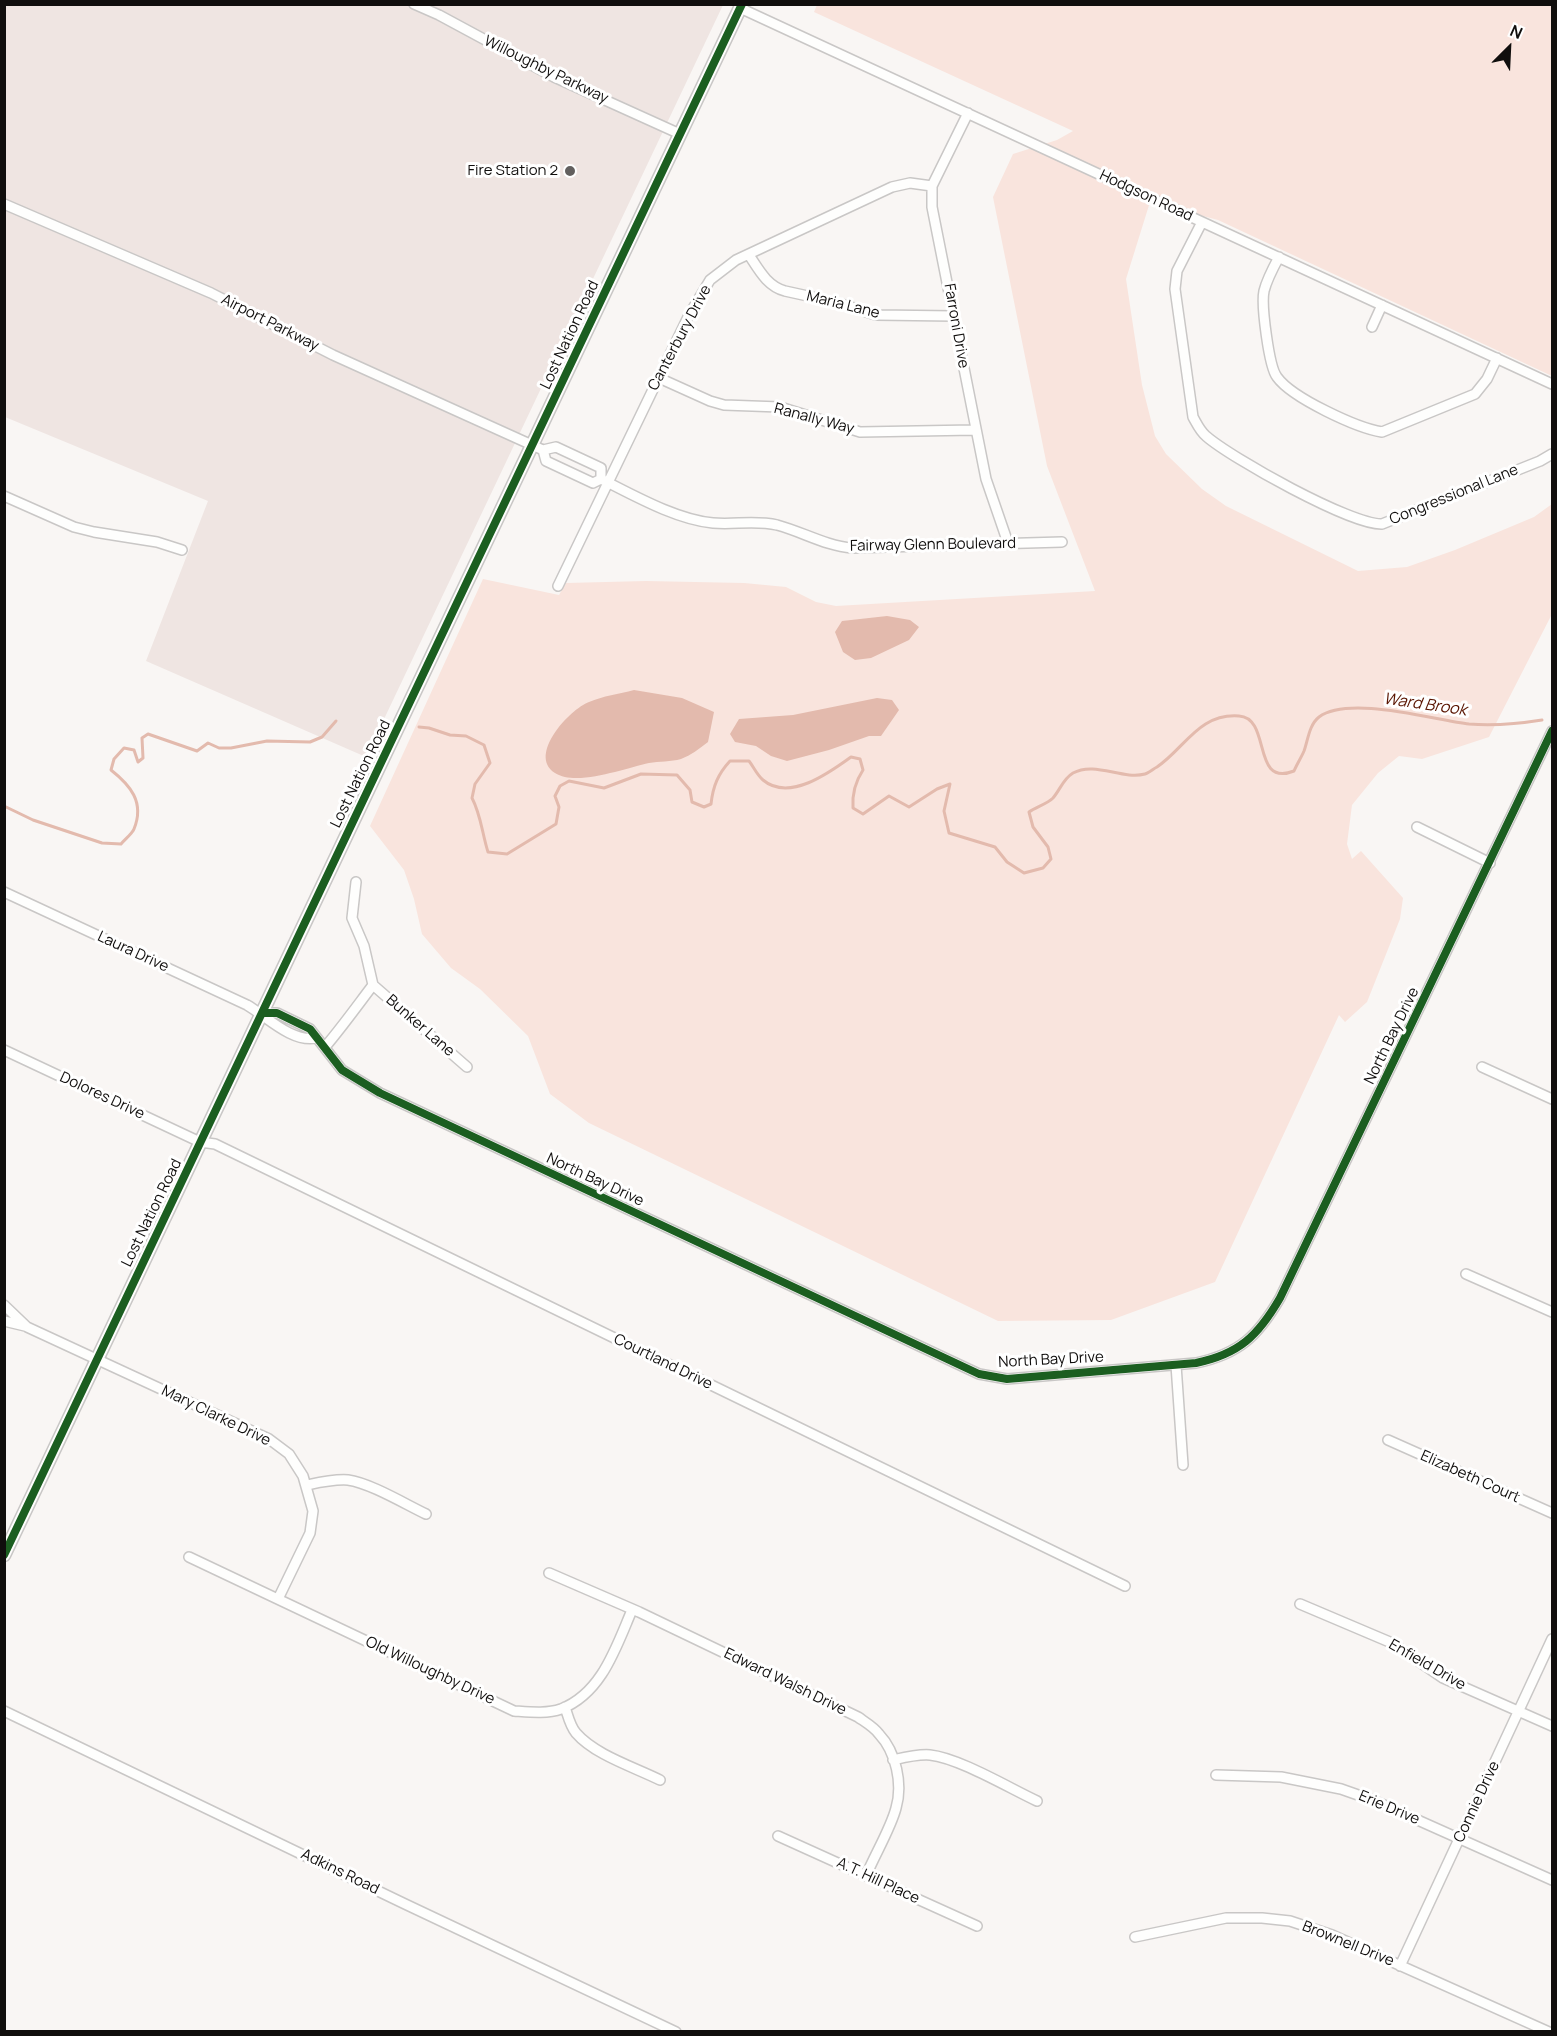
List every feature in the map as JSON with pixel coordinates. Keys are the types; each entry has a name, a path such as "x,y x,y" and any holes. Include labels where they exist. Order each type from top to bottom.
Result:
{"street":[{"name":"Willoughby Parkway","path":"414,4 555,77 680,134"},
{"name":"Lost Nation Road","path":"4,1555 262,1013 538,448 680,134 741,6"},
{"name":"Hodgson Road","path":"741,6 1552,384"},
{"name":"Farroni Drive","path":"968,113 932,186 932,207 988,488 1008,543"},
{"name":"Canterbury Drive","path":"558,586 604,480 704,287 721,271 749,255 892,187 902,183 932,186"},
{"name":"Airport Parkway","path":"4,204 211,293 333,355 538,448"},
{"name":"Congressional Lane","path":"1202,222 1177,271 1175,289 1194,417 1198,427 1218,444 1291,487 1353,518 1375,524 1382,524 1540,461 1552,454"},
{"name":"Maria Lane","path":"749,255 766,280 785,291 835,302 876,315 954,316"},
{"path":"1279,257 1266,285 1263,300 1274,372 1284,386 1321,408 1371,430 1382,432 1475,394 1481,389 1497,358"},
{"path":"1372,327 1382,305"},
{"name":"Ranally Way","path":"658,378 710,402 724,405 780,407 860,432 975,430"},
{"name":"Fairway Glenn Boulevard","path":"604,480 601,468 556,447 538,448 546,461 593,483 604,480 676,515 714,523 764,523 792,530 837,547 1062,542"},
{"path":"4,496 74,527 157,542 182,550"},
{"name":"North Bay Drive","path":"262,1013 272,1024 307,1040 315,1038 325,1047 342,1070 380,1093 979,1374 1007,1379 1176,1365 1216,1359 1248,1340 1265,1324 1280,1298 1552,731"},
{"path":"1417,827 1490,863"},
{"name":"Bunker Lane","path":"356,882 352,918 364,946 373,985 467,1067"},
{"name":"Laura Drive","path":"4,892 262,1013"},
{"name":"Bunker Lane","path":"325,1047 373,985"},
{"name":"Dolores Drive","path":"4,1050 200,1142"},
{"path":"1482,1067 1552,1099"},
{"name":"Courtland Drive","path":"200,1142 218,1146 1125,1586"},
{"path":"1466,1274 1552,1312"},
{"path":"4,1305 27,1327"},
{"path":"4,1321 27,1327"},
{"name":"Mary Clarke Drive","path":"27,1327 269,1439 289,1454 307,1485 313,1511 310,1533 278,1599"},
{"path":"1176,1365 1183,1465"},
{"name":"Elizabeth Court","path":"1388,1440 1552,1513"},
{"path":"307,1485 331,1480 351,1480 426,1514"},
{"name":"Old Willoughby Drive","path":"189,1557 514,1711 559,1710 578,1700 598,1682 632,1610"},
{"name":"Edward Walsh Drive","path":"549,1573 858,1717 879,1734 893,1760 898,1784 897,1808 866,1875"},
{"name":"Enfield Drive","path":"1300,1604 1392,1643 1443,1678 1552,1726"},
{"name":"Connie Drive","path":"1400,1966 1552,1639"},
{"path":"565,1707 576,1733 594,1749 660,1780"},
{"name":"Adkins Road","path":"4,1711 405,1904 676,2031"},
{"path":"893,1760 916,1755 932,1755 954,1761 1037,1801"},
{"name":"Erie Drive","path":"1216,1775 1281,1777 1335,1788 1375,1801 1552,1880"},
{"name":"A.T. Hill Place","path":"778,1836 976,1926"},
{"name":"Brownell Drive","path":"1135,1937 1219,1919 1272,1918 1317,1929 1549,2031"}],"shaded area":[{"path":"4,5 723,5 366,757 146,661 208,501 5,417"},
{"path":"817,5 1552,5 1552,376 1218,220 1150,202 1126,279 1142,385 1155,436 1166,454 1202,489 1226,506 1358,571 1407,567 1534,517 1552,504 1552,614 1489,737 1422,759 1399,756 1378,773 1352,805 1347,844 1352,859 1361,851 1403,898 1400,919 1367,1002 1345,1022 1339,1015 1215,1282 1111,1320 998,1321 589,1123 550,1094 528,1036 480,989 451,968 422,934 404,870 370,826 483,579 559,595 566,583 646,581 744,583 786,587 816,602 836,606 1095,591 1047,466 993,197 1013,154 1057,140 1073,131 814,12"},
{"path":"887,616 910,620 919,627 909,640 871,658 855,660 843,652 835,632 842,621"},
{"path":"634,690 682,698 714,712 708,742 692,754 677,760 649,763 588,777 564,777 555,773 548,765 546,755 548,744 563,723 581,706 589,702"},
{"path":"877,698 892,700 899,710 881,736 869,736 787,761 771,756 756,746 735,742 730,734 739,719 793,715"}],"waterway":[{"name":"Ward Brook","path":"419,727 450,735 466,736 484,745 490,763 475,784 472,798 488,852 507,854 556,824 559,807 555,796 560,786 569,781 604,788 641,774 677,775 690,790 692,802 704,807 711,804 717,781 730,761 749,761 763,780 773,786 785,788 808,783 851,757 860,759 863,770 855,788 853,808 863,814 889,796 909,807 937,789 950,784 944,811 949,833 995,847 1007,862 1024,873 1043,868 1051,859 1048,847 1033,827 1029,812 1053,798 1070,775 1090,769 1127,775 1146,773 1157,767 1194,733 1213,720 1239,716 1249,720 1260,739 1266,762 1272,770 1281,774 1294,771 1313,724 1319,717 1333,711 1370,708 1478,725 1542,720"},
{"name":"Ward Brook","path":"4,806 33,820 102,843 121,844 134,829 137,819 137,802 130,788 111,770 114,759 124,748 134,750 138,762 143,758 142,738 148,734 197,751 208,743 219,748 231,748 267,741 310,742 322,737 336,721"}],"cycle path":[{"path":"4,1555 742,4"},
{"path":"262,1013 277,1013 310,1029 342,1070 380,1093 979,1374 1007,1379 1196,1363 1224,1354 1246,1341 1264,1323 1280,1298 1552,731"}],"place":[{"name":"Fire Station 2","path":"570,171"}]}
